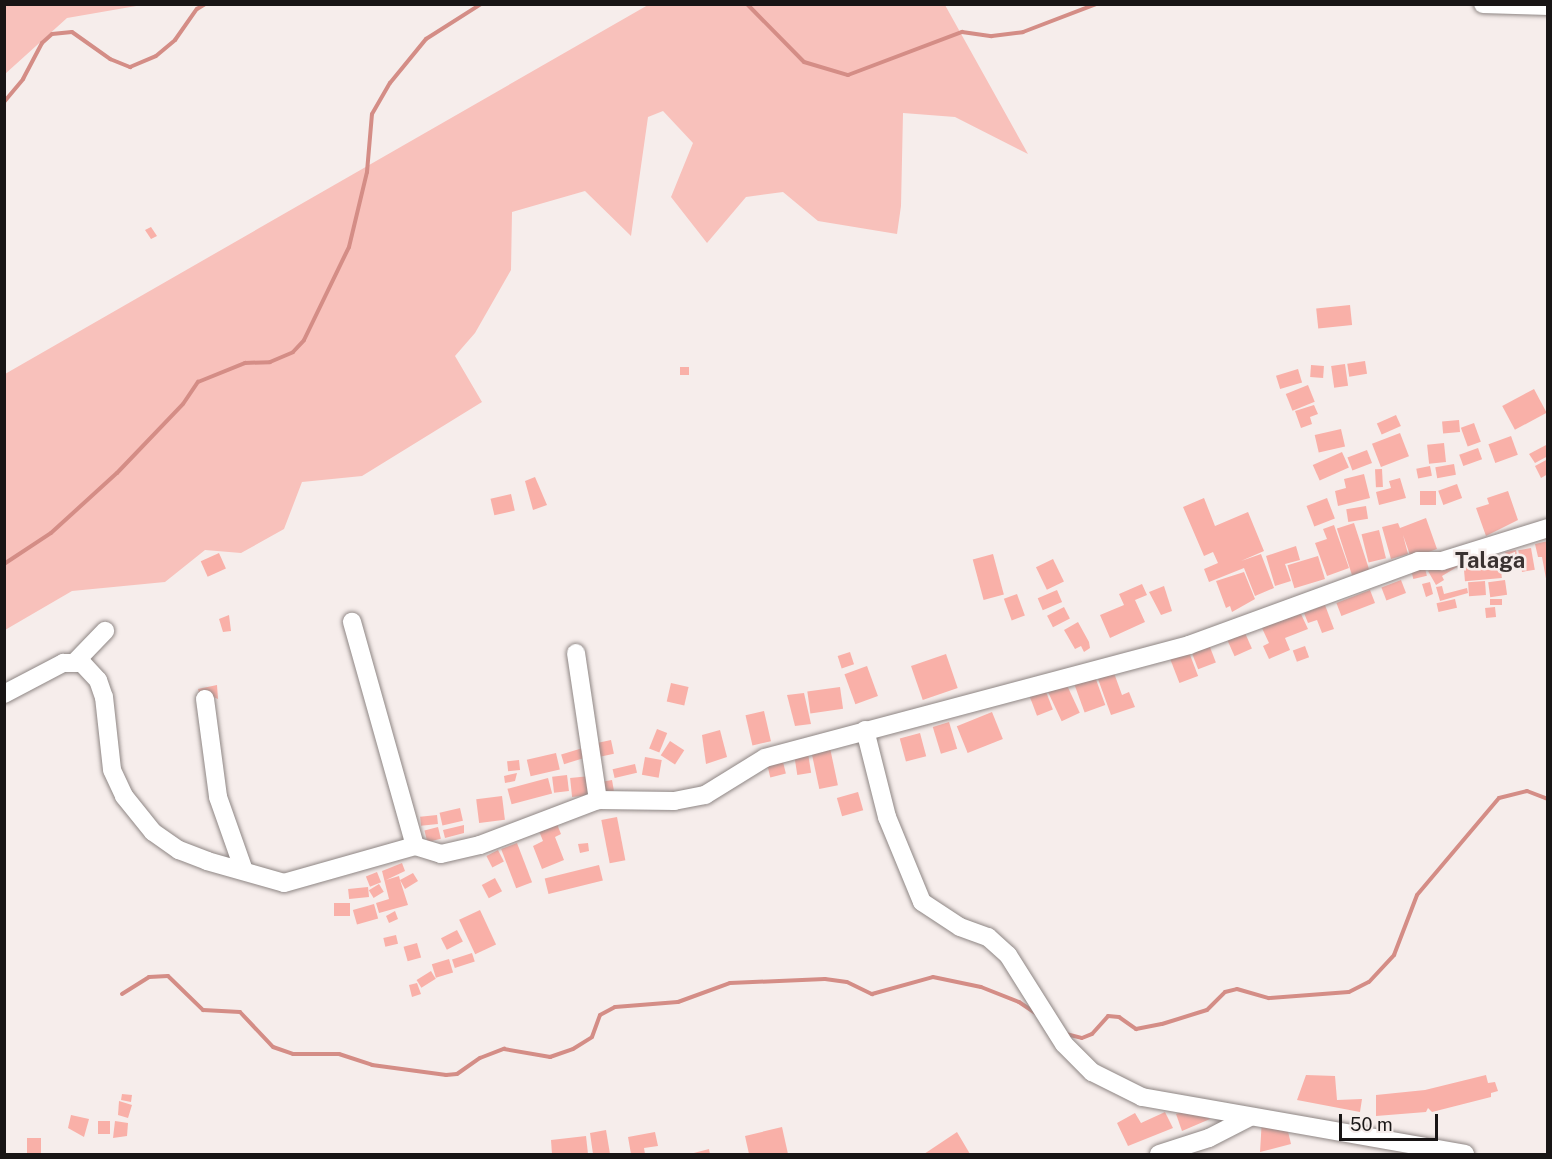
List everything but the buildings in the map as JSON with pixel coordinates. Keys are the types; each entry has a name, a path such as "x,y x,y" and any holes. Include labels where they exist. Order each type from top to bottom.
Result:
{"street":[{"path":"1484,4 1548,6"},
{"path":"76,661 98,680 112,770 133,808 153,832 179,850 284,883 415,846 441,854 480,845 542,818 598,800 674,801 705,795 765,758 1189,645 1418,561 1442,561 1548,528"},
{"path":"352,622 415,846"},
{"path":"4,694 63,663 76,661 105,631"},
{"path":"576,653 598,800"},
{"path":"205,699 218,797 244,871"},
{"path":"865,730 886,817 922,902 960,927 988,937 1008,955 1064,1044 1092,1072 1142,1096 1465,1155"},
{"path":"1159,1155 1209,1138 1250,1117"}],"shaded area":[{"path":"5,4 142,5 67,18 5,74"},
{"path":"648,5 945,5 1028,154 955,117 903,113 901,206 897,234 818,221 783,192 746,197 707,243 671,197 693,143 663,111 648,117 631,236 585,191 512,212 511,270 475,333 455,356 482,402 362,476 302,482 284,529 241,553 205,550 165,582 72,591 5,630 5,374"}],"waterway":[{"path":"4,102 23,79 42,43 52,34 72,32 110,59 130,67 156,56 175,40 197,9 205,4"},
{"path":"4,564 51,533 117,473 183,404 198,382 245,363 270,362 293,352 304,340 349,247 367,172 372,114 390,83 426,39 481,4"},
{"path":"747,4 804,62 848,75 962,32 992,36 1023,32 1096,4"},
{"path":"1066,1034 1082,1038 1092,1034 1108,1016 1119,1017 1136,1029 1162,1024 1207,1010 1225,992 1237,989 1269,998 1349,992 1369,982 1394,955 1417,895 1499,798 1527,791 1548,799"},
{"path":"122,994 149,977 168,976 203,1010 240,1012 273,1047 293,1054 339,1054 372,1065 446,1075 457,1074 480,1058 504,1049 550,1057 573,1049 592,1037 600,1015 615,1007 678,1002 730,983 825,979 847,982 872,994 933,977 981,987 1019,1002 1037,1014"}],"district":[{"name":"Talaga","path":"1490,561"}]}
